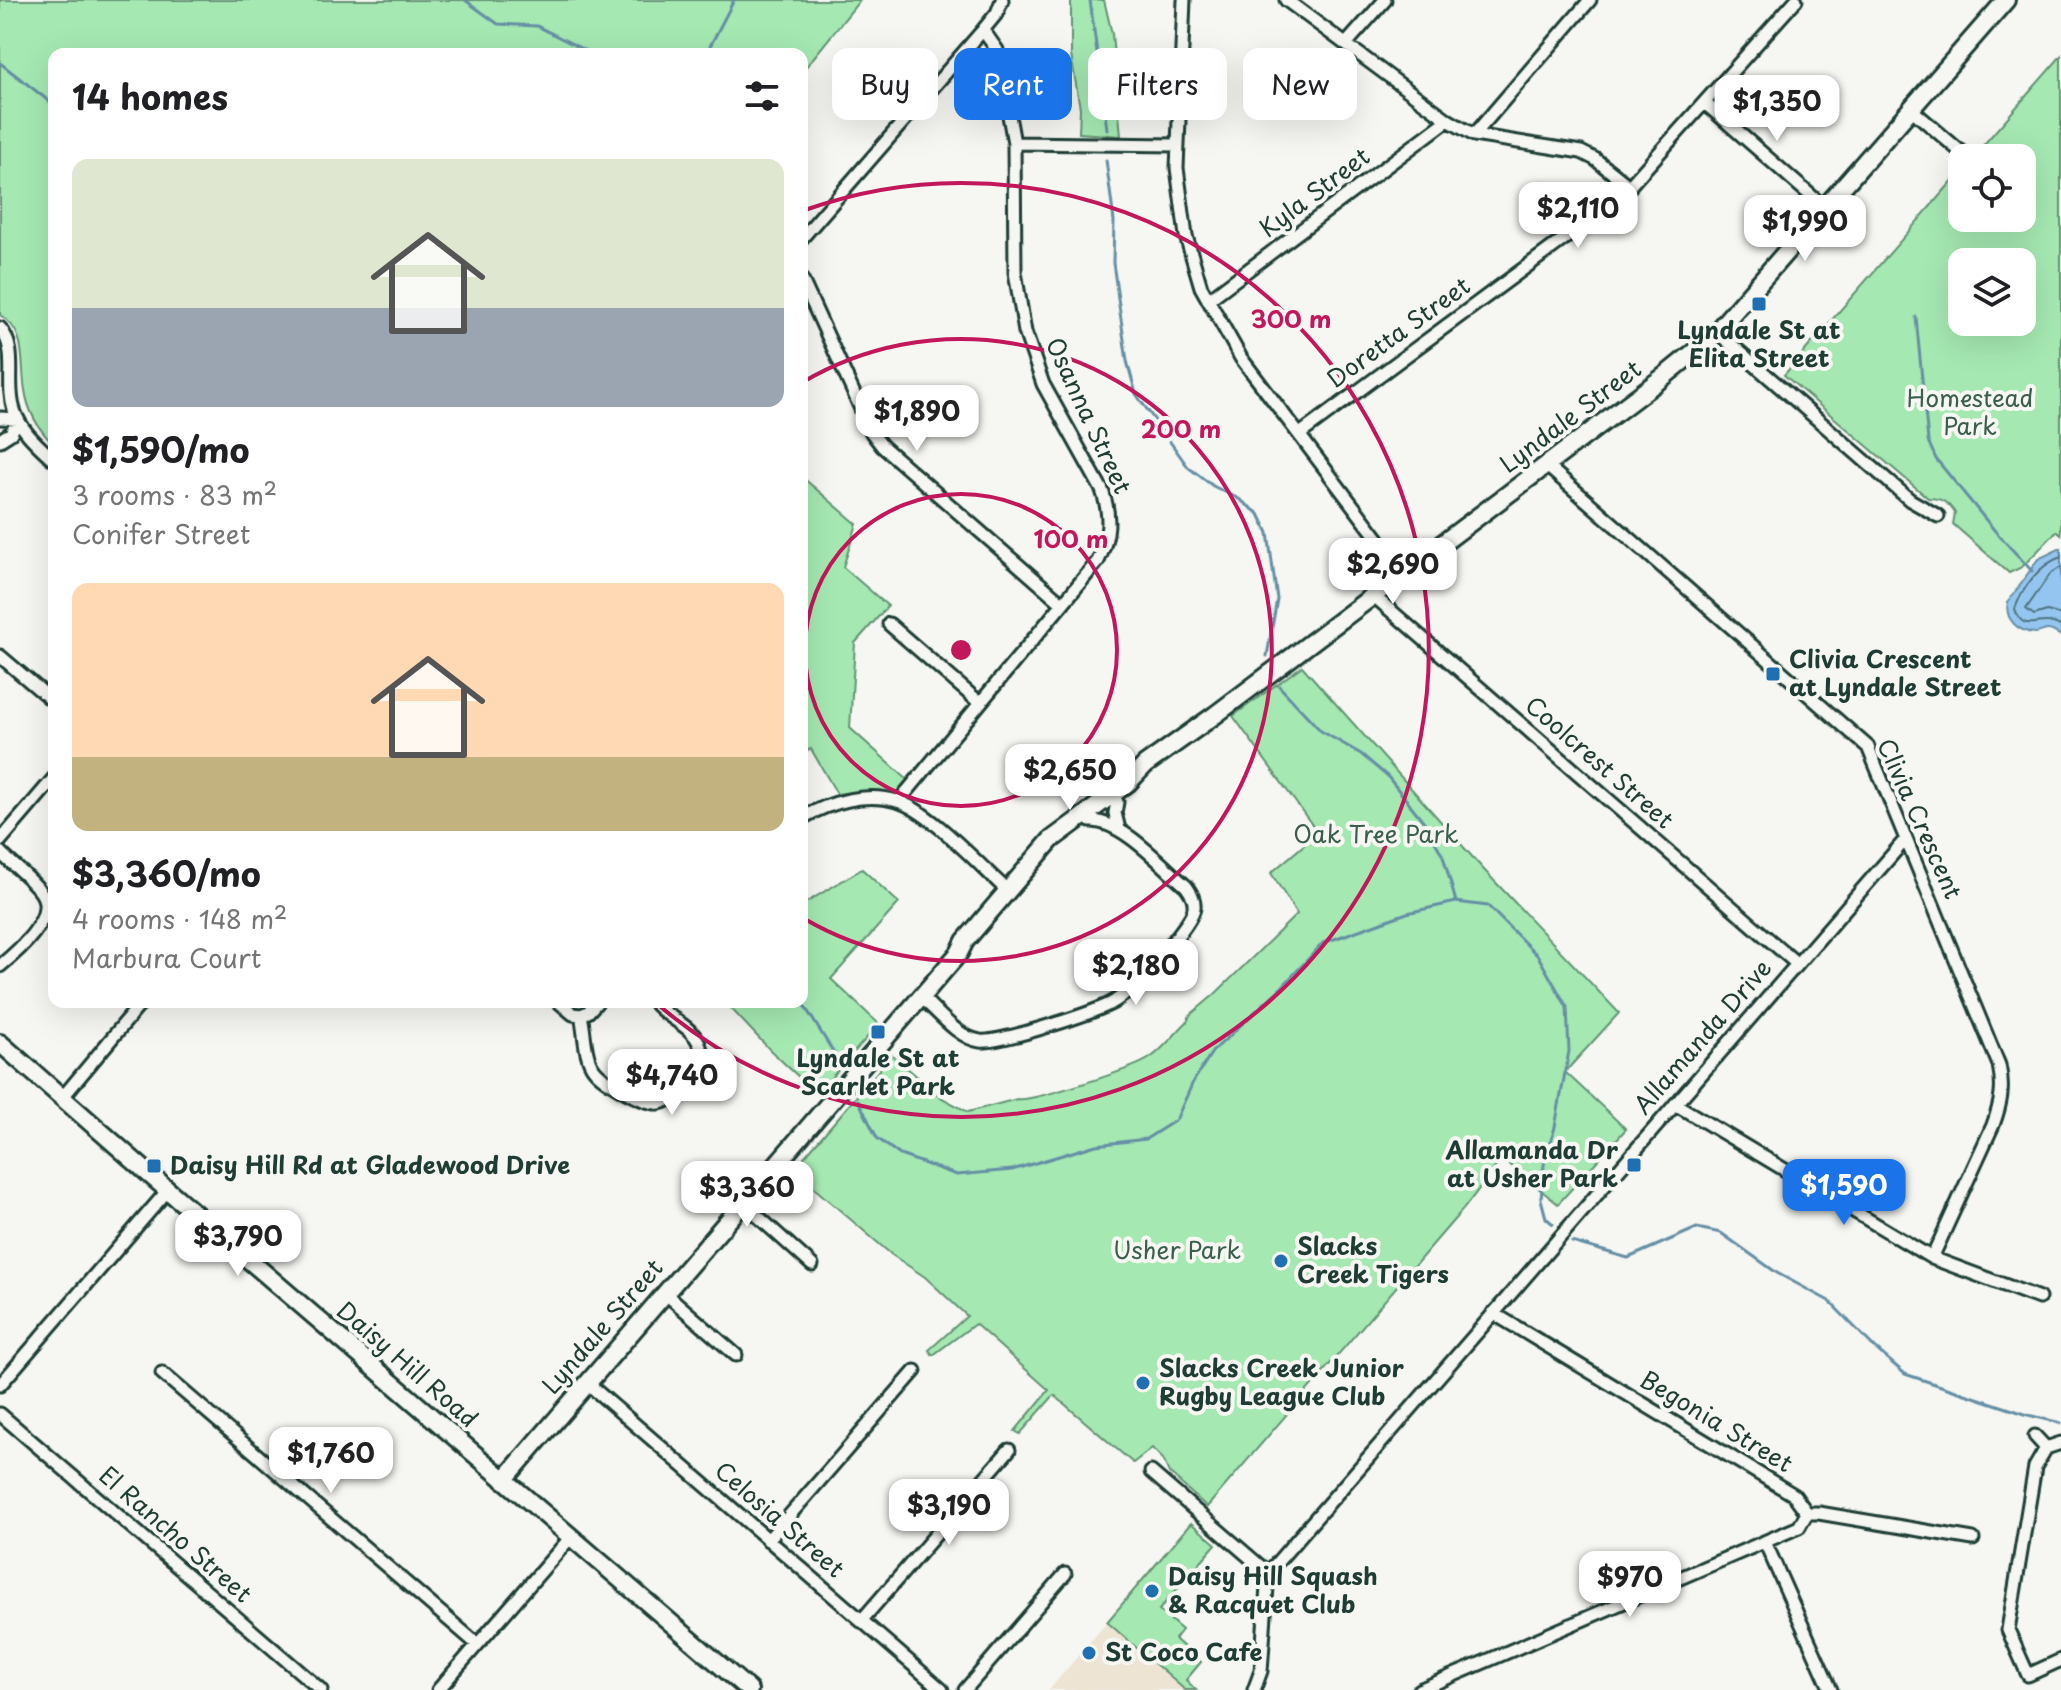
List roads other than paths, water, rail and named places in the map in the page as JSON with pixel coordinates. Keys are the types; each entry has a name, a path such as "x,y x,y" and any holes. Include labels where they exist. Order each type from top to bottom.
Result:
{"street":[{"path":"808,231 983,30 997,13 1002,0"},
{"path":"1184,0 1177,168 1186,236 1201,287 1241,358 1404,573"},
{"path":"1286,0 1448,120 1474,135 1581,152 1595,159 1630,187"},
{"path":"1346,44 1385,0"},
{"path":"1474,135 1590,0"},
{"name":"Doretta Street","path":"1300,434 1630,187 1796,0"},
{"name":"Lyndale Street","path":"1011,893 1062,830 1101,804 1145,765 1662,378 1717,332 2006,0"},
{"name":"Osanna Street","path":"899,801 1098,561 1107,543 1108,506 1102,490 1043,384 1025,332 1015,272 1014,143 997,50 983,30"},
{"path":"1706,104 1825,208"},
{"path":"1911,109 1952,144"},
{"name":"Kyla Street","path":"1208,300 1448,120"},
{"path":"1014,143 1177,145"},
{"path":"808,293 872,433 882,446 1062,603"},
{"path":"0,328 9,341 12,407 32,441 48,455"},
{"path":"1717,332 1910,500 1938,516"},
{"path":"0,418 18,419"},
{"path":"0,440 11,433 18,419"},
{"name":"Clivia Crescent","path":"1546,465 1868,747 1999,1065 2003,1085 2001,1104 1993,1125 1932,1258"},
{"name":"Coolcrest Street","path":"1374,596 1796,963"},
{"path":"889,624 980,703"},
{"path":"0,656 48,697"},
{"name":"Lyndale Street","path":"504,1480 959,953 965,941 1065,839 1117,802 1215,715"},
{"path":"0,841 48,785"},
{"path":"808,815 846,800 899,801 922,814 1011,893"},
{"path":"1117,802 1115,813 1119,829"},
{"path":"921,997 969,1038 988,1042 1096,1010 1116,1001 1133,986 1187,924 1194,911 1193,896 1186,886 1119,829 1102,821 1090,821"},
{"name":"Allamanda Drive","path":"1268,1573 1905,840"},
{"path":"0,852 44,896 45,912 33,934 0,966 0,974"},
{"path":"62,1098 137,1008"},
{"path":"566,1008 573,1014 581,1015 592,1008"},
{"path":"581,1015 592,1067 642,1101 656,1103 669,1100 681,1092 697,1072 703,1053 690,1031 660,1008"},
{"name":"Daisy Hill Road","path":"0,1043 749,1690"},
{"path":"1675,1104 1932,1258 2039,1298"},
{"path":"0,1385 168,1190"},
{"path":"743,1203 812,1265"},
{"path":"665,1293 736,1355"},
{"name":"Begonia Street","path":"1493,1313 1794,1495 1807,1513"},
{"path":"768,1540 915,1371"},
{"path":"162,1373 477,1644"},
{"name":"Celosia Street","path":"587,1383 942,1690"},
{"name":"El Rancho Street","path":"0,1414 321,1690"},
{"path":"2035,1436 2046,1448"},
{"path":"2061,1443 2046,1448 2035,1467 2008,1630 2028,1675 2061,1660"},
{"path":"861,1621 1009,1450"},
{"path":"1151,1472 1268,1573 1264,1647 1256,1685 1270,1690"},
{"path":"1419,1690 1799,1527 1807,1513 1973,1539"},
{"path":"438,1690 571,1537"},
{"path":"1765,1542 1831,1690"},
{"path":"965,1690 1065,1574"}],"water":[{"path":"2061,548 2061,636 2050,630 2035,633 2023,630 2010,619 2008,602 2038,559"}],"waterway":[{"path":"465,0 498,24 537,26 580,48"},
{"path":"709,48 734,0"},
{"path":"1090,0 1107,129"},
{"path":"0,63 48,100"},
{"path":"1106,160 1114,221 1113,263 1127,361 1136,394 1188,467 1259,514 1268,533 1277,599 1267,656"},
{"path":"1916,317 1928,441 1936,459 2032,571"},
{"path":"1279,686 1321,731 1361,754 1388,777 1424,822 1443,856 1456,902"},
{"path":"858,1100 877,1138 900,1155 957,1175 1012,1170 1096,1145 1146,1139 1176,1120 1193,1082 1212,1052 1283,986 1323,943 1407,913 1456,902 1488,906 1538,956 1567,1007 1569,1051 1555,1127 1544,1165 1541,1199 1546,1218 1553,1224"},
{"path":"806,1008 839,1061"},
{"path":"1572,1242 1628,1258 1697,1228 1721,1233 1777,1273 1829,1301 1905,1374 2061,1423"}],"place":[{"name":"Lyndale St at Elita Street","path":"1759,304"},
{"name":"Clivia Crescent at Lyndale Street","path":"1773,674"},
{"name":"Lyndale St at Scarlet Park","path":"878,1032"},
{"name":"Allamanda Dr at Usher Park","path":"1634,1165"},
{"name":"Daisy Hill Rd at Gladewood Drive","path":"154,1166"},
{"name":"Slacks Creek Tigers","path":"1281,1261"},
{"name":"Slacks Creek Junior Rugby League Club","path":"1143,1383"},
{"name":"Daisy Hill Squash & Racquet Club","path":"1152,1591"},
{"name":"St Coco Cafe","path":"1089,1653"}],"park label":[{"name":"Homestead Park","path":"1970,413"},
{"name":"Oak Tree Park","path":"1376,835"},
{"name":"Usher Park","path":"1177,1251"}]}
